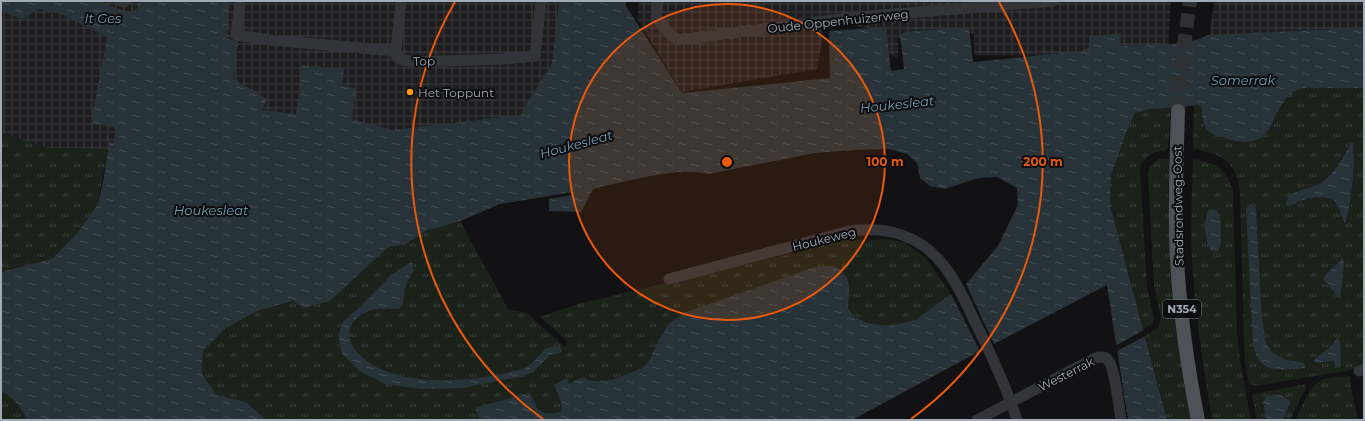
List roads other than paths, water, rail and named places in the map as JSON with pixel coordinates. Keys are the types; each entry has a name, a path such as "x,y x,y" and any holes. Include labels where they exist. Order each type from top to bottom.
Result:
{"main road":[{"name":"Stadsrondweg-Oost","path":"1178,111 1176,230 1181,300 1191,386 1198,420"}],"street":[{"path":"120,1 125,1"},
{"name":"Top","path":"240,1 236,36 396,51 396,55 402,60 419,62 501,59 535,56 540,1"},
{"path":"396,51 401,1"},
{"name":"Oude Oppenhuizerweg","path":"658,1 656,17 666,30 677,40 857,17 1054,1"},
{"name":"Houkeweg","path":"669,279 860,229 886,230 910,238 936,256 951,275 988,348 1017,420"},
{"name":"Westerrak","path":"1011,402 1095,358 1107,358 1111,363 1114,372 1121,420"},
{"path":"977,420 1011,402"}],"water":[{"name":"Houkesleat","path":"1,1 99,1 128,13 137,9 138,1 230,1 226,39 238,41 234,79 267,99 262,110 296,114 302,65 344,69 342,86 356,88 352,119 393,130 520,115 552,63 559,1 626,1 626,6 682,93 830,78 829,31 886,27 891,71 904,69 900,35 905,32 969,27 973,62 1083,51 1089,47 1089,37 1121,33 1120,46 1178,43 1200,39 1207,35 1364,28 1364,88 1300,89 1289,96 1282,105 1265,134 1256,140 1243,142 1217,136 1208,131 1204,124 1201,105 1150,109 1135,113 1126,133 1111,176 1110,205 1167,420 1128,420 1107,285 994,344 966,284 998,246 1018,205 1017,188 997,177 978,178 945,189 930,186 920,178 917,163 907,154 888,149 815,153 708,174 692,172 669,173 593,189 581,212 549,211 549,199 573,195 573,192 500,204 460,221 426,231 404,245 386,249 330,301 303,308 293,301 257,311 225,329 203,351 202,374 216,394 246,402 266,420 27,420 17,403 1,391 1,272 52,259 78,232 98,204 103,183 109,142 114,142 115,128 91,123 107,37 63,15 40,9 21,19 1,11"},
{"path":"1352,141 1354,171 1345,224 1333,199 1319,197 1311,198 1286,206 1288,196 1314,186 1327,178 1341,161"},
{"path":"1249,205 1254,205 1256,209 1262,317 1266,343 1272,352 1286,360 1304,363 1305,368 1287,370 1271,369 1260,361 1256,353 1253,343 1246,209"},
{"path":"1209,210 1218,212 1221,222 1221,245 1218,249 1213,251 1211,251 1207,242 1205,224"},
{"path":"1343,258 1344,265 1340,299 1323,279 1325,275"},
{"path":"411,262 414,270 406,287 403,305 399,309 375,309 365,313 354,321 350,328 350,340 356,351 370,363 386,371 406,377 426,380 469,379 522,369 531,364 545,350 554,346 560,346 562,352 550,355 533,372 523,376 463,388 422,389 385,384 360,371 342,354 338,335 343,322 391,275"},
{"path":"832,266 844,273 849,283 848,308 855,317 867,323 890,326 915,320 951,294 980,351 852,420 480,420 475,408 529,393 537,407 543,412 552,413 562,411 561,402 554,385 567,377 569,384 582,377 591,381 612,380 642,368 649,361 668,324 684,313 815,267"},
{"path":"1338,336 1340,342 1341,367 1335,368 1334,361 1315,363 1314,360 1336,340"},
{"path":"1280,395 1289,400 1290,404 1283,420 1267,420 1263,402 1267,396"}],"tunnel":[{"path":"1178,111 1183,53 1190,1"}],"place":[{"name":"Het Toppunt","path":"410,92"}],"water label":[{"name":"It Ges","path":"103,18"},
{"name":"Somerrak","path":"1243,80"}]}
